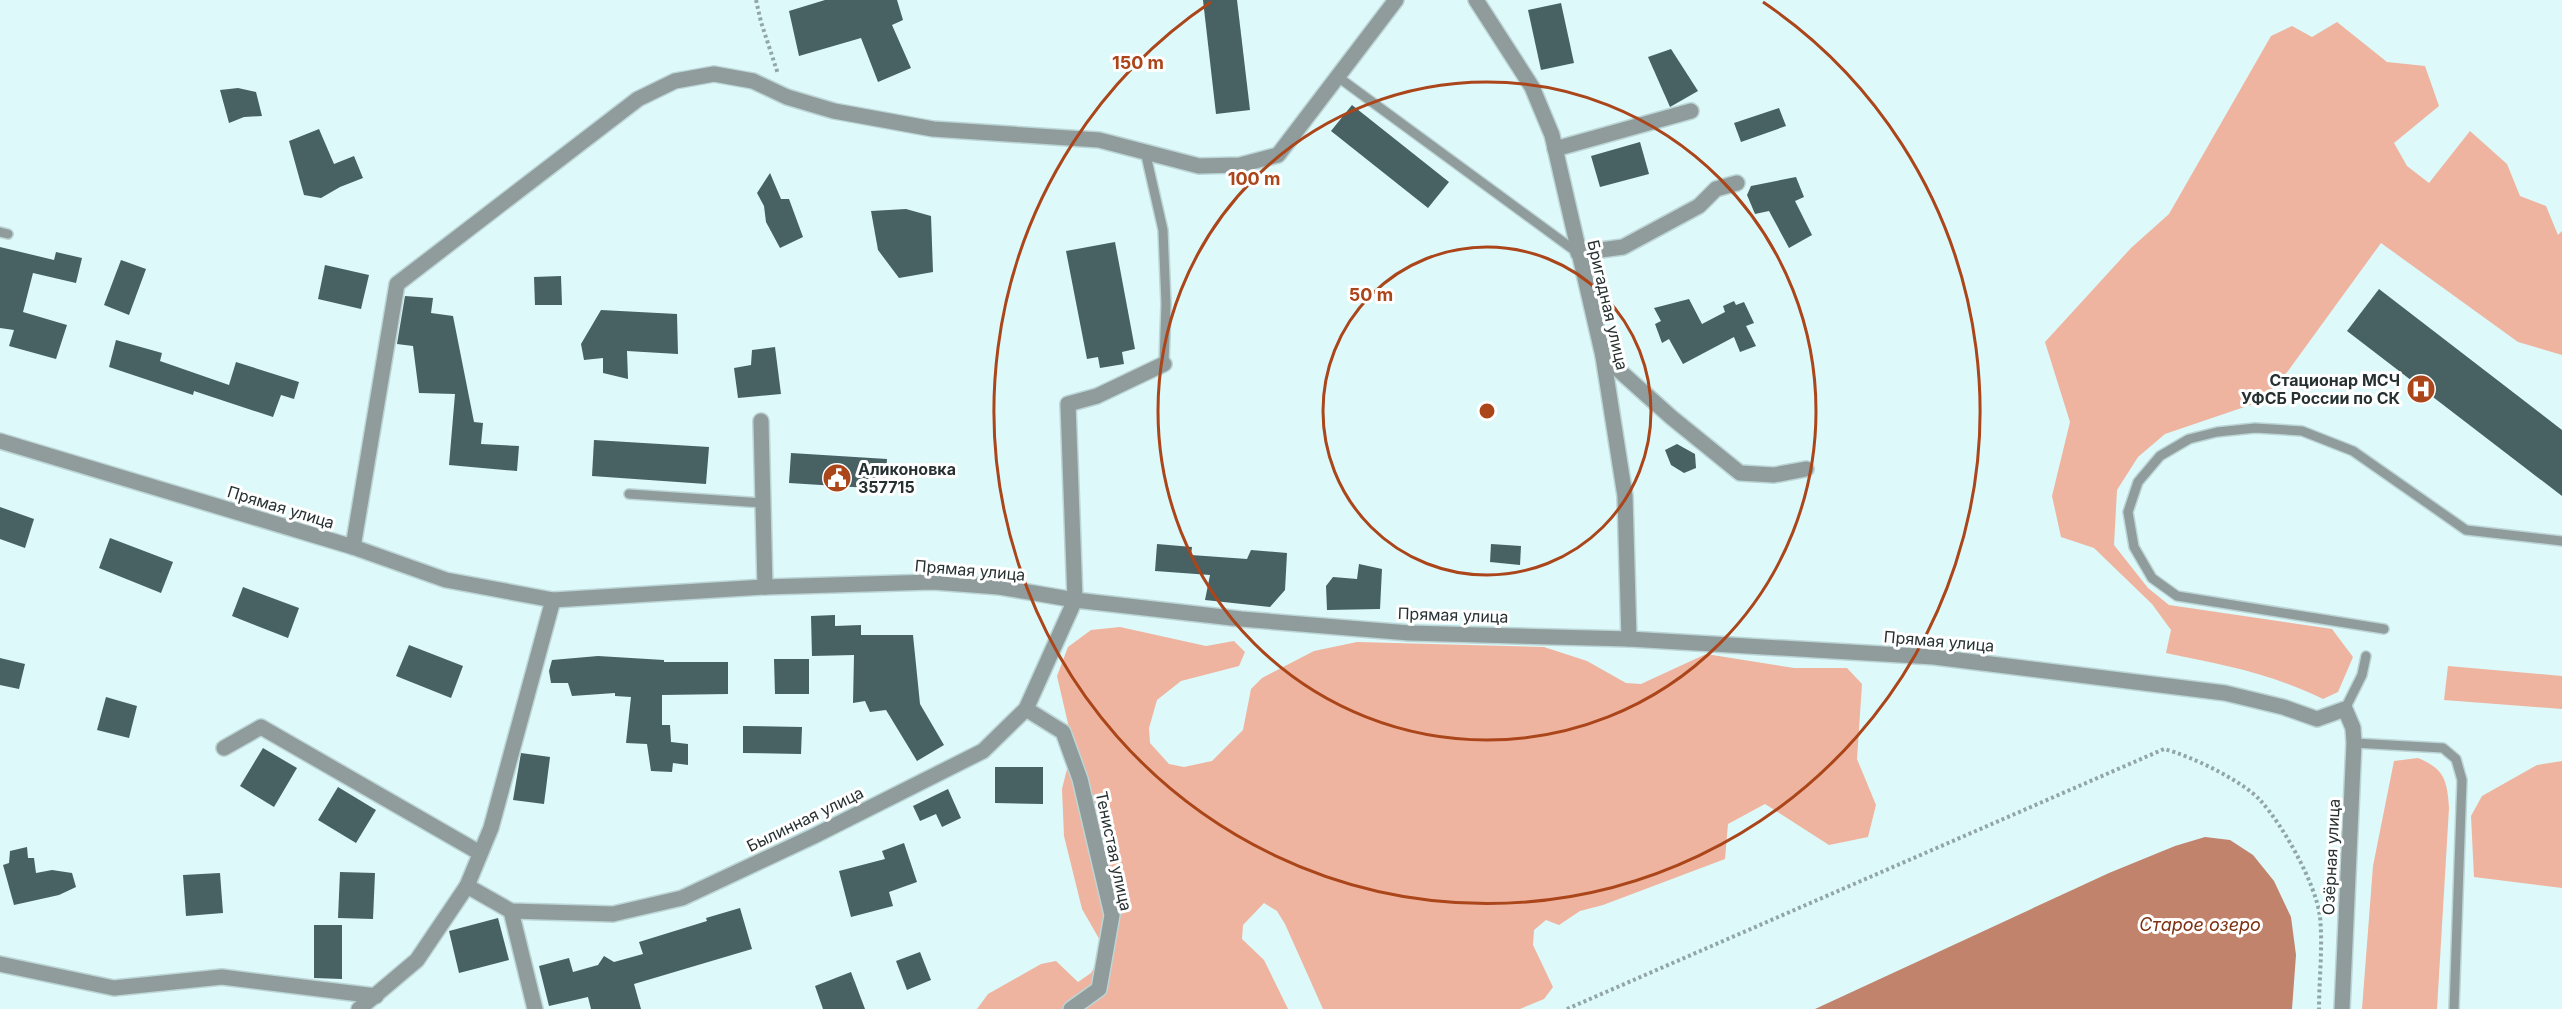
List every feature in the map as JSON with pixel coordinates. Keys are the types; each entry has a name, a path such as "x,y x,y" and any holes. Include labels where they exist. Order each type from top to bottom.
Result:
{"street":[{"path":"353,547 398,284 638,99 675,81 714,74 753,81 787,97 834,111 933,129 1099,140 1199,166 1240,165 1278,155 1396,0"},
{"name":"Бригадная улица","path":"1476,0 1532,87 1552,135 1603,356 1624,496 1629,639"},
{"path":"1555,149 1690,111"},
{"path":"1578,253 1623,247 1699,206 1716,189 1737,183"},
{"path":"1603,356 1671,417 1740,473 1774,475 1806,469"},
{"path":"1075,600 1068,405 1097,396 1164,364"},
{"path":"761,422 765,587"},
{"name":"Прямая улица","path":"0,441 353,547 446,580 553,600 765,587 933,582 999,587 1075,600 1240,619 1409,633 1629,639 1934,657 2225,693 2283,707 2317,719 2345,709"},
{"path":"358,1009 417,960 467,886 491,828 553,600"},
{"name":"Былинная улица","path":"467,886 511,911 613,914 682,898 814,836 982,751 1026,709 1075,600"},
{"name":"Тенистая улица","path":"1026,709 1063,732 1080,779 1112,915 1099,989 1071,1009"},
{"name":"Озёрная улица","path":"2342,1009 2354,743 2353,728 2345,709"},
{"path":"224,748 261,727 480,853"},
{"path":"511,911 535,1009"},
{"path":"0,964 114,988 222,977 376,996"}],"lane":[{"path":"1338,76 1578,253"},
{"path":"1145,151 1163,230 1166,304 1164,364"},
{"path":"2384,629 2177,596 2152,578 2134,548 2128,512 2138,482 2160,456 2189,439 2217,432 2255,428 2302,431 2353,451 2466,530 2562,541"},
{"path":"629,494 763,503"},
{"path":"2345,709 2362,675 2366,656"},
{"path":"2354,743 2443,748 2456,759 2462,780 2454,1009"}],"path":[{"path":"756,0 761,22 787,97"},
{"path":"1567,1009 2164,749 2186,755 2224,775 2260,800 2287,839 2312,883 2320,918 2319,1009"}],"shaded area":[{"path":"2337,22 2387,62 2425,66 2439,106 2394,143 2407,166 2429,183 2470,131 2507,164 2520,196 2546,206 2558,235 2562,231 2562,355 2518,342 2381,243 2288,371 2262,401 2165,434 2138,457 2117,490 2114,545 2148,588 2169,605 2332,629 2353,657 2338,692 2323,699 2265,676 2166,653 2171,630 2152,604 2094,548 2061,537 2052,496 2070,422 2045,342 2131,248 2169,214 2271,36 2292,26 2312,37"},
{"path":"1120,627 1206,646 1234,641 1245,652 1239,666 1181,681 1157,700 1149,728 1150,743 1169,764 1184,767 1212,761 1243,730 1251,689 1262,678 1314,651 1357,642 1544,647 1587,661 1626,683 1641,684 1706,654 1794,668 1847,668 1862,684 1857,759 1876,805 1868,837 1829,845 1765,804 1728,824 1725,859 1603,905 1580,911 1559,925 1546,920 1534,930 1533,945 1553,987 1544,999 1520,1009 1323,1009 1285,924 1277,911 1264,903 1243,925 1242,939 1264,960 1288,1009 977,1009 988,994 1041,964 1056,961 1078,982 1091,973 1105,949 1082,909 1064,836 1062,789 1073,745 1057,676 1068,647 1091,630"},
{"path":"2448,666 2562,676 2562,709 2444,700"},
{"path":"2418,758 2434,767 2443,777 2449,808 2437,1009 2362,1009 2373,866 2394,761"},
{"path":"2562,761 2562,888 2474,877 2471,816 2482,796 2537,765"}],"water":[{"name":"Старое озеро","path":"2205,837 2230,840 2253,855 2274,881 2291,917 2296,955 2292,1009 1815,1009 2109,873 2175,846"}],"building":[{"path":"825,0 897,0 903,20 892,25 911,68 878,82 861,38 799,56 789,11"},
{"path":"1203,0 1237,0 1250,110 1216,114"},
{"path":"1561,3 1574,63 1541,70 1528,10"},
{"path":"1671,49 1698,91 1670,107 1648,57"},
{"path":"238,88 256,92 262,116 244,117 229,123 220,90"},
{"path":"1352,105 1449,182 1428,208 1331,131"},
{"path":"1779,108 1786,126 1741,142 1734,123"},
{"path":"319,129 334,164 354,156 363,178 321,198 304,195 289,141"},
{"path":"1640,142 1649,174 1600,187 1591,156"},
{"path":"770,173 781,199 789,199 803,237 780,248 766,222 764,206 757,193"},
{"path":"1796,177 1804,197 1795,201 1812,235 1789,248 1769,211 1755,214 1747,195 1751,186"},
{"path":"906,209 931,216 933,272 899,278 878,250 871,211"},
{"path":"1115,242 1135,349 1122,352 1124,364 1100,368 1098,357 1087,359 1066,251"},
{"path":"0,247 54,260 56,252 82,258 76,283 33,273 23,312 67,325 56,359 9,346 14,330 0,328"},
{"path":"121,260 146,269 129,315 104,305"},
{"path":"325,265 369,275 361,309 318,299"},
{"path":"561,276 562,305 535,305 534,277"},
{"path":"2379,289 2562,430 2562,496 2347,331"},
{"path":"405,296 433,298 431,313 453,316 474,422 483,423 481,444 519,446 517,471 449,465 455,394 419,393 413,346 397,344"},
{"path":"1689,299 1702,324 1725,312 1723,306 1734,301 1736,305 1744,302 1754,323 1746,326 1756,346 1740,352 1734,337 1683,364 1669,339 1662,343 1655,324 1661,321 1654,308"},
{"path":"601,310 677,314 678,354 627,351 628,379 603,373 603,358 584,360 581,344"},
{"path":"116,340 162,353 160,361 229,385 236,362 299,382 294,399 281,395 273,417 194,391 193,395 109,367"},
{"path":"775,347 781,394 738,398 734,368 751,365 752,350"},
{"path":"594,440 709,447 706,484 592,476"},
{"path":"1677,444 1695,454 1696,468 1684,473 1671,465 1665,450"},
{"path":"791,453 887,459 885,489 789,483"},
{"path":"0,507 34,519 25,548 0,539"},
{"path":"110,538 173,562 161,593 99,568"},
{"path":"1157,544 1192,547 1191,555 1247,559 1251,550 1287,553 1285,590 1270,607 1205,600 1210,575 1155,571"},
{"path":"1491,544 1521,546 1520,565 1490,562"},
{"path":"1359,564 1382,569 1380,609 1327,610 1326,586 1333,577 1357,579"},
{"path":"243,587 299,608 288,638 232,616"},
{"path":"835,615 835,626 861,625 861,635 913,635 920,704 944,745 917,761 886,710 870,712 865,701 853,703 854,655 812,656 811,616"},
{"path":"409,645 463,666 451,698 396,676"},
{"path":"598,656 664,660 664,662 728,662 728,694 662,695 662,725 670,725 671,742 688,744 688,765 673,763 672,772 651,771 647,744 626,743 631,697 615,696 615,693 572,696 568,683 551,683 549,671 552,660"},
{"path":"0,658 25,664 19,689 0,685"},
{"path":"774,659 809,659 809,694 775,694"},
{"path":"106,697 137,706 129,738 97,730"},
{"path":"743,726 802,727 801,754 743,753"},
{"path":"263,748 297,768 274,807 240,786"},
{"path":"521,753 550,757 544,804 513,800"},
{"path":"995,767 1043,767 1043,804 995,803"},
{"path":"338,787 376,810 356,843 318,820"},
{"path":"948,789 961,818 942,827 936,814 920,821 913,806"},
{"path":"904,843 917,882 889,892 893,906 851,917 839,871 885,859 882,851"},
{"path":"27,847 28,858 34,858 36,873 52,870 72,873 76,887 59,895 14,905 3,865 9,863 10,851"},
{"path":"340,872 375,873 373,919 338,918"},
{"path":"220,873 223,913 186,916 183,875"},
{"path":"740,908 752,949 634,984 641,1009 591,1009 588,997 549,1006 539,966 569,958 573,972 598,965 604,956 614,962 643,954 639,942"},
{"path":"498,918 509,960 459,973 449,931"},
{"path":"314,925 342,925 342,979 314,978"},
{"path":"920,952 931,980 907,990 896,961"},
{"path":"851,972 865,1009 823,1009 815,986"}],"place":[{"name":"Стационар МСЧ УФСБ России по СК","path":"2421,389"},
{"name":"Аликоновка 357715","path":"837,478"}]}
